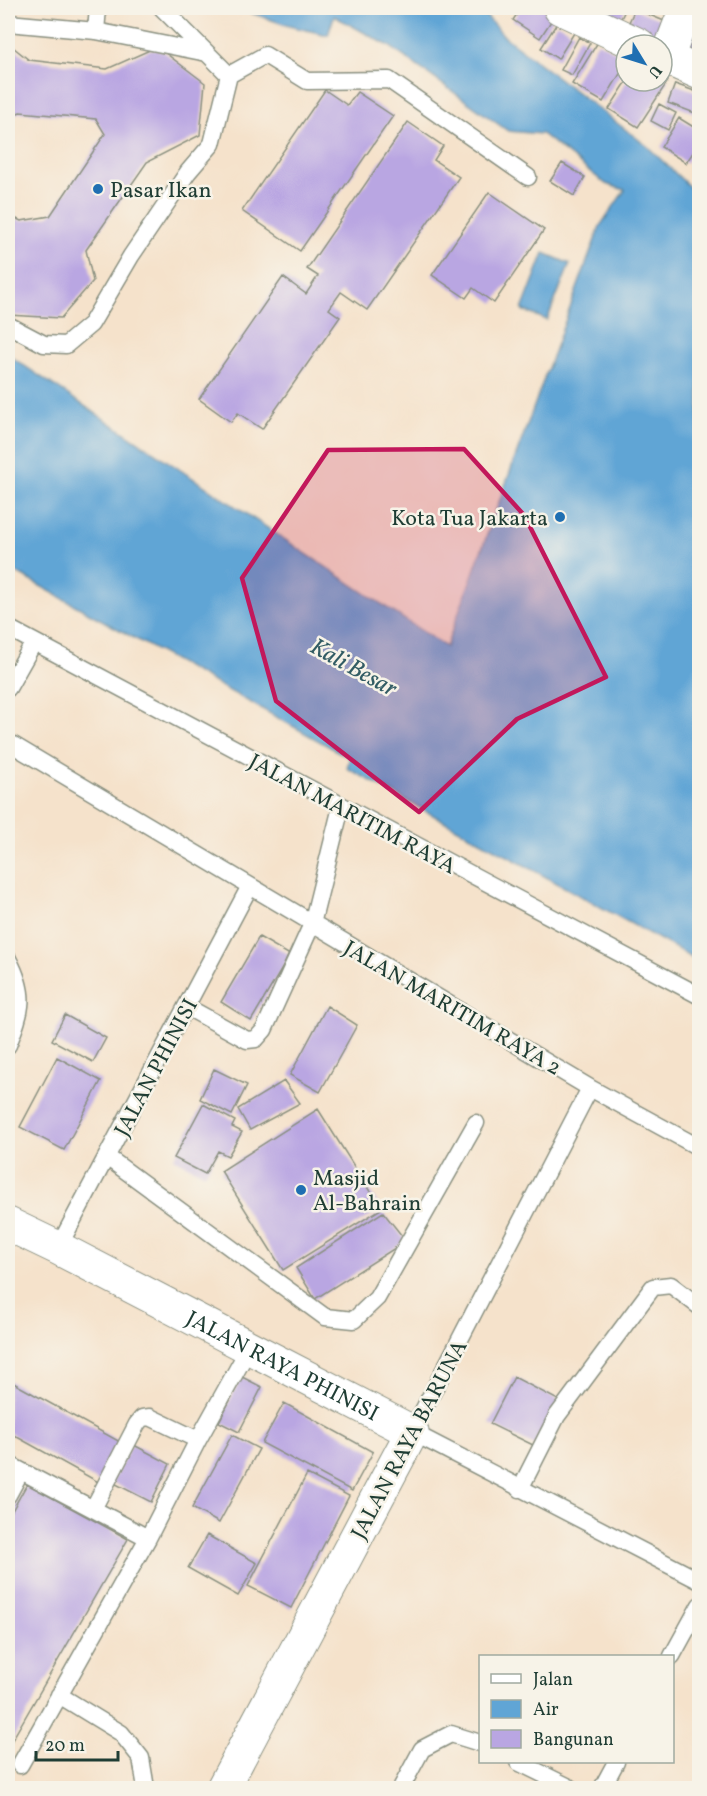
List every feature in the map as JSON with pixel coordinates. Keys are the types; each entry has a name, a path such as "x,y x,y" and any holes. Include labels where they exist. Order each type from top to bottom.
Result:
{"street":[{"path":"560,8 614,33"},
{"path":"669,33 686,8"},
{"path":"674,61 699,73"},
{"name":"JALAN RAYA PHINISI","path":"8,1224 412,1432"},
{"name":"JALAN RAYA BARUNA","path":"223,1788 412,1432"}],"lane":[{"path":"96,31 98,8"},
{"path":"162,8 229,75"},
{"path":"8,23 96,31 207,53"},
{"path":"8,325 44,344 66,345 91,324 131,256 188,172 212,144 229,75 265,55 307,81 389,80 528,177"},
{"name":"JALAN MARITIM RAYA","path":"8,628 699,996"},
{"path":"8,688 34,642"},
{"name":"JALAN MARITIM RAYA 2","path":"8,742 590,1088 699,1148"},
{"path":"187,1007 247,1040 256,1039 264,1030 312,924 341,807"},
{"name":"JALAN PHINISI","path":"58,1248 250,886"},
{"path":"8,959 16,974 21,1011 8,1045"},
{"name":"JALAN RAYA BARUNA","path":"412,1432 590,1088"},
{"path":"106,1158 325,1317 354,1320 377,1298 476,1123"},
{"path":"520,1489 557,1416 653,1287 671,1285 699,1307"},
{"path":"20,1765 148,1538 198,1440 249,1348"},
{"path":"93,1509 142,1418 150,1417 198,1440"},
{"name":"JALAN RAYA PHINISI","path":"412,1432 699,1581"},
{"path":"8,1495 14,1468 148,1538"},
{"path":"673,1655 699,1605"},
{"path":"59,1695 121,1733 141,1758 146,1788"},
{"path":"401,1788 422,1749 451,1734 479,1743"},
{"path":"522,1763 571,1788"},
{"path":"602,1788 615,1763"}],"highlighted area":[{"path":"464,449 524,515 606,677 517,719 419,812 276,701 242,578 328,450"}],"water":[{"name":"Kali Besar","path":"237,8 479,8 505,37 647,146 699,196 699,961 347,768 350,758 8,568 8,355 446,647 600,226 625,190 606,184 542,134 508,131 389,46 334,16 328,35 289,26"},
{"path":"544,253 570,264 547,320 522,310"}],"building":[{"path":"521,8 543,8 555,15 540,38 513,20"},
{"path":"591,8 626,8 618,25"},
{"path":"635,9 669,23 665,33 625,31"},
{"path":"700,11 700,72 679,63"},
{"path":"557,23 574,33 558,59 541,48"},
{"path":"579,37 590,43 572,75 561,70"},
{"path":"598,42 614,51 614,84 603,102 572,84"},
{"name":"Pasar Ikan","path":"8,43 29,60 107,69 152,49 164,52 205,83 200,135 147,162 86,250 93,281 61,318 8,315 8,215 21,221 50,216 105,134 96,119 20,112 8,118"},
{"path":"675,84 700,93 700,115 668,103 672,93 674,93"},
{"path":"325,90 347,105 357,92 393,116 300,251 242,211"},
{"path":"619,93 660,93 638,127 609,109"},
{"path":"659,104 676,113 668,130 651,121"},
{"path":"679,118 700,131 700,142 686,163 661,147"},
{"path":"408,122 443,146 434,160 459,177 367,310 341,292 329,309 340,317 262,429 238,413 231,422 199,399 283,277 306,294 318,276 307,269"},
{"path":"562,163 585,177 574,196 550,181"},
{"path":"489,192 544,230 494,303 473,288 466,298 432,275"},
{"path":"259,937 290,955 251,1021 221,1002"},
{"path":"327,1006 357,1025 320,1092 290,1075"},
{"path":"65,1015 106,1038 93,1062 52,1040"},
{"path":"57,1057 101,1081 64,1150 20,1127"},
{"path":"214,1069 247,1085 232,1115 200,1099"},
{"path":"284,1081 300,1103 250,1130 238,1109"},
{"path":"203,1104 235,1121 232,1127 242,1132 228,1156 218,1151 205,1174 174,1158"},
{"name":"Masjid Al-Bahrain","path":"318,1109 381,1209 283,1270 221,1171"},
{"path":"383,1212 406,1241 315,1299 296,1268"},
{"path":"242,1377 262,1387 239,1432 219,1422"},
{"path":"514,1377 560,1401 537,1447 490,1424"},
{"path":"8,1380 122,1443 100,1483 8,1432"},
{"path":"284,1403 373,1452 352,1491 262,1443"},
{"path":"232,1435 259,1449 219,1523 192,1508"},
{"path":"132,1444 170,1464 151,1502 112,1482"},
{"path":"307,1474 349,1496 291,1608 248,1586"},
{"path":"27,1484 128,1539 8,1747 8,1518"},
{"path":"207,1535 257,1563 238,1596 188,1568"}],"place":[{"name":"Pasar Ikan","path":"98,189"},
{"name":"Kota Tua Jakarta","path":"560,517"},
{"name":"Masjid Al-Bahrain","path":"301,1190"}]}
